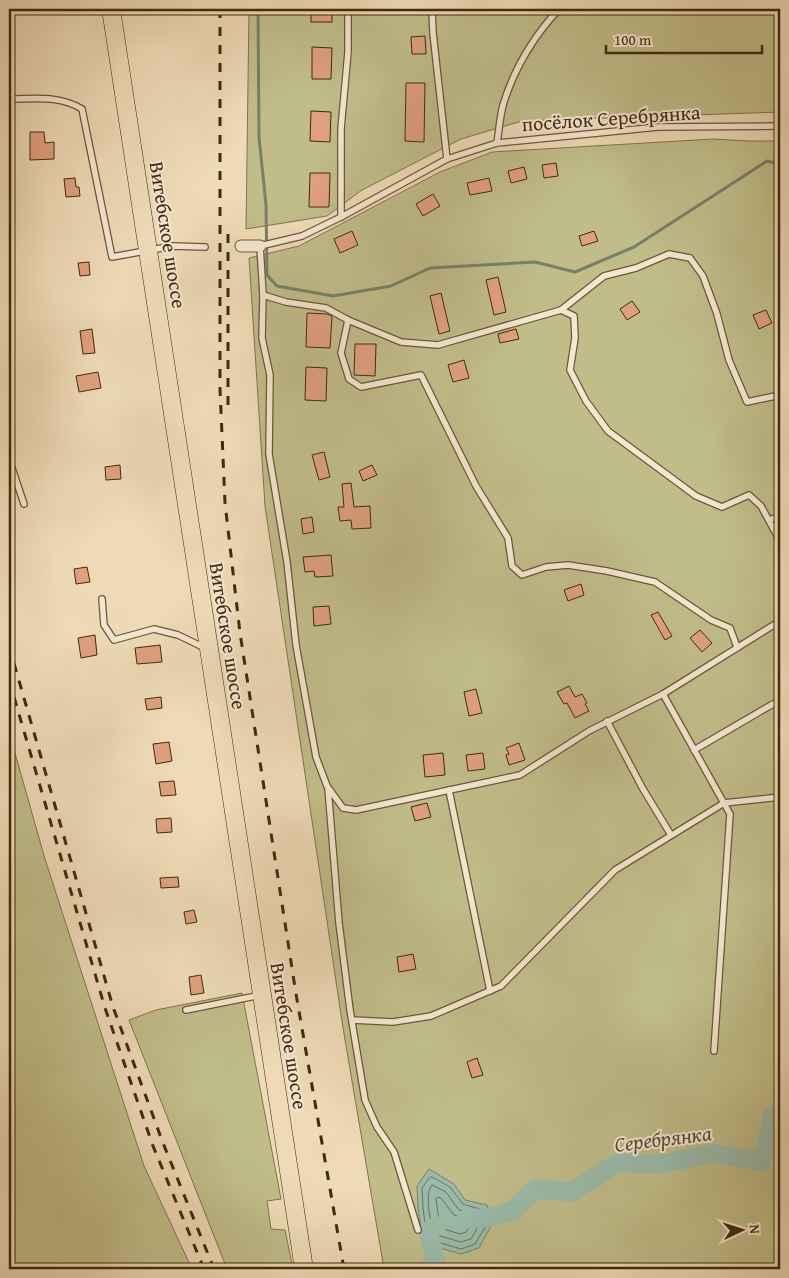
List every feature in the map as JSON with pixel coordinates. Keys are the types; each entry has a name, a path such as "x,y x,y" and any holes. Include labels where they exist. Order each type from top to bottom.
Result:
{"main road":[{"name":"Витебское шоссе","path":"111,9 304,1269"}],"street":[{"path":"241,246 260,246"}],"lane":[{"path":"341,217 341,129 348,52 348,9"},
{"path":"432,9 447,159"},
{"path":"497,143 503,106 516,69 549,20 559,9"},
{"path":"9,99 56,99 70,102 82,109 112,256 173,246 205,247"},
{"name":"посёлок Серебрянка","path":"260,246 302,236 341,217 447,159 497,143 658,127 780,126"},
{"path":"260,246 262,338 270,375 269,454 287,562 297,655 316,757 328,786 344,808 356,810 520,775 607,721 663,694 780,621"},
{"path":"262,295 286,302 326,308 348,320 401,342 438,345 561,310 604,276 636,268 669,254 690,258 703,276 717,314 729,360 747,402 780,396"},
{"path":"561,310 574,316 575,338 570,370 586,402 608,431 696,496 722,507 750,495 761,506 780,540"},
{"path":"348,320 341,353 349,379 361,387 421,375 476,486 508,538 512,566 522,575 546,567 568,565 607,571 655,582 710,620 730,628 737,647"},
{"path":"9,459 24,504"},
{"path":"769,520 780,516"},
{"path":"102,599 104,625 114,640 154,629 178,635 208,650"},
{"path":"663,694 730,814 714,1051"},
{"path":"694,750 773,704 780,703"},
{"path":"607,721 643,790 671,835"},
{"path":"328,786 339,923 352,1020 366,1100 377,1127 394,1152 418,1230"},
{"path":"449,790 490,991"},
{"path":"352,1020 393,1022 431,1016 501,986 615,870 724,803 780,798"},
{"path":"186,1010 261,996"}],"shaded area":[{"path":"249,9 780,9 780,112 522,121 461,139 362,190 327,216 246,229"},
{"path":"713,139 780,141 780,1269 384,1269 343,1028 265,506 249,258 299,246 440,172 492,152"},
{"path":"9,732 45,859 144,1166 192,1269 9,1269"},
{"path":"242,993 281,1199 267,1201 271,1229 285,1230 293,1269 227,1269 129,1020 156,1010"}],"water":[{"path":"429,1169 454,1184 465,1200 487,1205 492,1224 479,1248 461,1254 423,1243 417,1186"}],"building":[{"path":"311,9 332,9 332,22 311,22"},
{"path":"425,36 426,54 412,54 411,37"},
{"path":"312,47 332,48 331,79 312,79"},
{"path":"406,83 425,83 424,142 405,141"},
{"path":"311,111 331,112 330,142 310,141"},
{"path":"30,132 44,132 45,143 54,142 54,159 30,160"},
{"path":"556,163 558,176 544,178 542,165"},
{"path":"524,167 527,179 511,183 508,171"},
{"path":"310,173 330,173 329,207 309,207"},
{"path":"75,178 80,196 66,197 64,179"},
{"path":"489,178 492,191 470,195 467,183"},
{"path":"433,194 440,206 423,216 416,204"},
{"path":"352,231 358,245 340,253 334,239"},
{"path":"594,231 598,241 582,246 579,236"},
{"path":"89,262 90,275 80,276 78,263"},
{"path":"498,277 506,312 494,315 486,280"},
{"path":"441,293 450,331 439,334 430,296"},
{"path":"632,301 640,312 627,320 620,309"},
{"path":"766,310 772,323 759,329 753,315"},
{"path":"307,313 332,316 330,348 306,347"},
{"path":"92,329 95,353 83,354 80,331"},
{"path":"516,329 519,339 500,343 498,334"},
{"path":"355,344 376,344 375,376 354,375"},
{"path":"464,360 469,378 453,382 448,365"},
{"path":"306,367 327,368 326,401 305,400"},
{"path":"98,372 101,388 79,392 76,376"},
{"path":"324,452 330,477 319,480 312,455"},
{"path":"120,465 121,479 106,480 105,467"},
{"path":"372,465 377,475 363,481 359,471"},
{"path":"351,483 354,507 370,506 371,528 352,529 351,520 340,521 338,507 344,507 342,484"},
{"path":"312,517 314,532 303,534 301,519"},
{"path":"331,555 333,576 315,577 314,571 305,572 303,557"},
{"path":"87,567 90,582 76,584 74,569"},
{"path":"581,584 584,595 568,601 564,590"},
{"path":"329,606 331,624 314,626 313,607"},
{"path":"658,612 672,636 665,640 651,615"},
{"path":"700,630 712,643 702,652 690,638"},
{"path":"95,635 97,655 81,658 78,638"},
{"path":"160,645 162,662 137,664 135,648"},
{"path":"569,686 575,697 582,694 589,711 575,718 567,703 564,704 557,692"},
{"path":"476,689 482,713 469,716 464,692"},
{"path":"161,697 162,708 147,710 145,699"},
{"path":"169,742 172,761 156,764 153,744"},
{"path":"519,743 525,760 509,765 506,755 509,754 506,748"},
{"path":"443,753 445,775 425,777 423,755"},
{"path":"483,753 485,769 468,771 466,755"},
{"path":"174,781 176,795 161,796 159,782"},
{"path":"427,803 431,817 415,821 411,807"},
{"path":"171,818 172,832 157,833 156,819"},
{"path":"178,877 179,887 161,888 160,878"},
{"path":"194,910 197,922 186,924 184,912"},
{"path":"413,954 416,969 399,972 397,957"},
{"path":"201,975 204,993 191,995 189,977"},
{"path":"477,1058 483,1075 472,1078 467,1062"}],"waterway":[{"path":"258,9 259,137 266,205 267,275 277,286 333,296 391,286 430,268 535,262 575,272 634,247 767,161 780,164"},
{"name":"Серебрянка","path":"466,1219 491,1217 514,1210 535,1189 571,1192 617,1163 662,1164 714,1153 762,1162 773,1115 780,1115"},
{"name":"Серебрянка","path":"426,1269 436,1262 428,1231 437,1226"}],"railway":[{"path":"220,9 220,389 225,503 240,633 296,994 344,1269"},
{"path":"228,234 228,411"},
{"path":"9,646 113,1007 163,1143 214,1269"},
{"path":"9,680 105,1008 153,1146 204,1269"}]}
